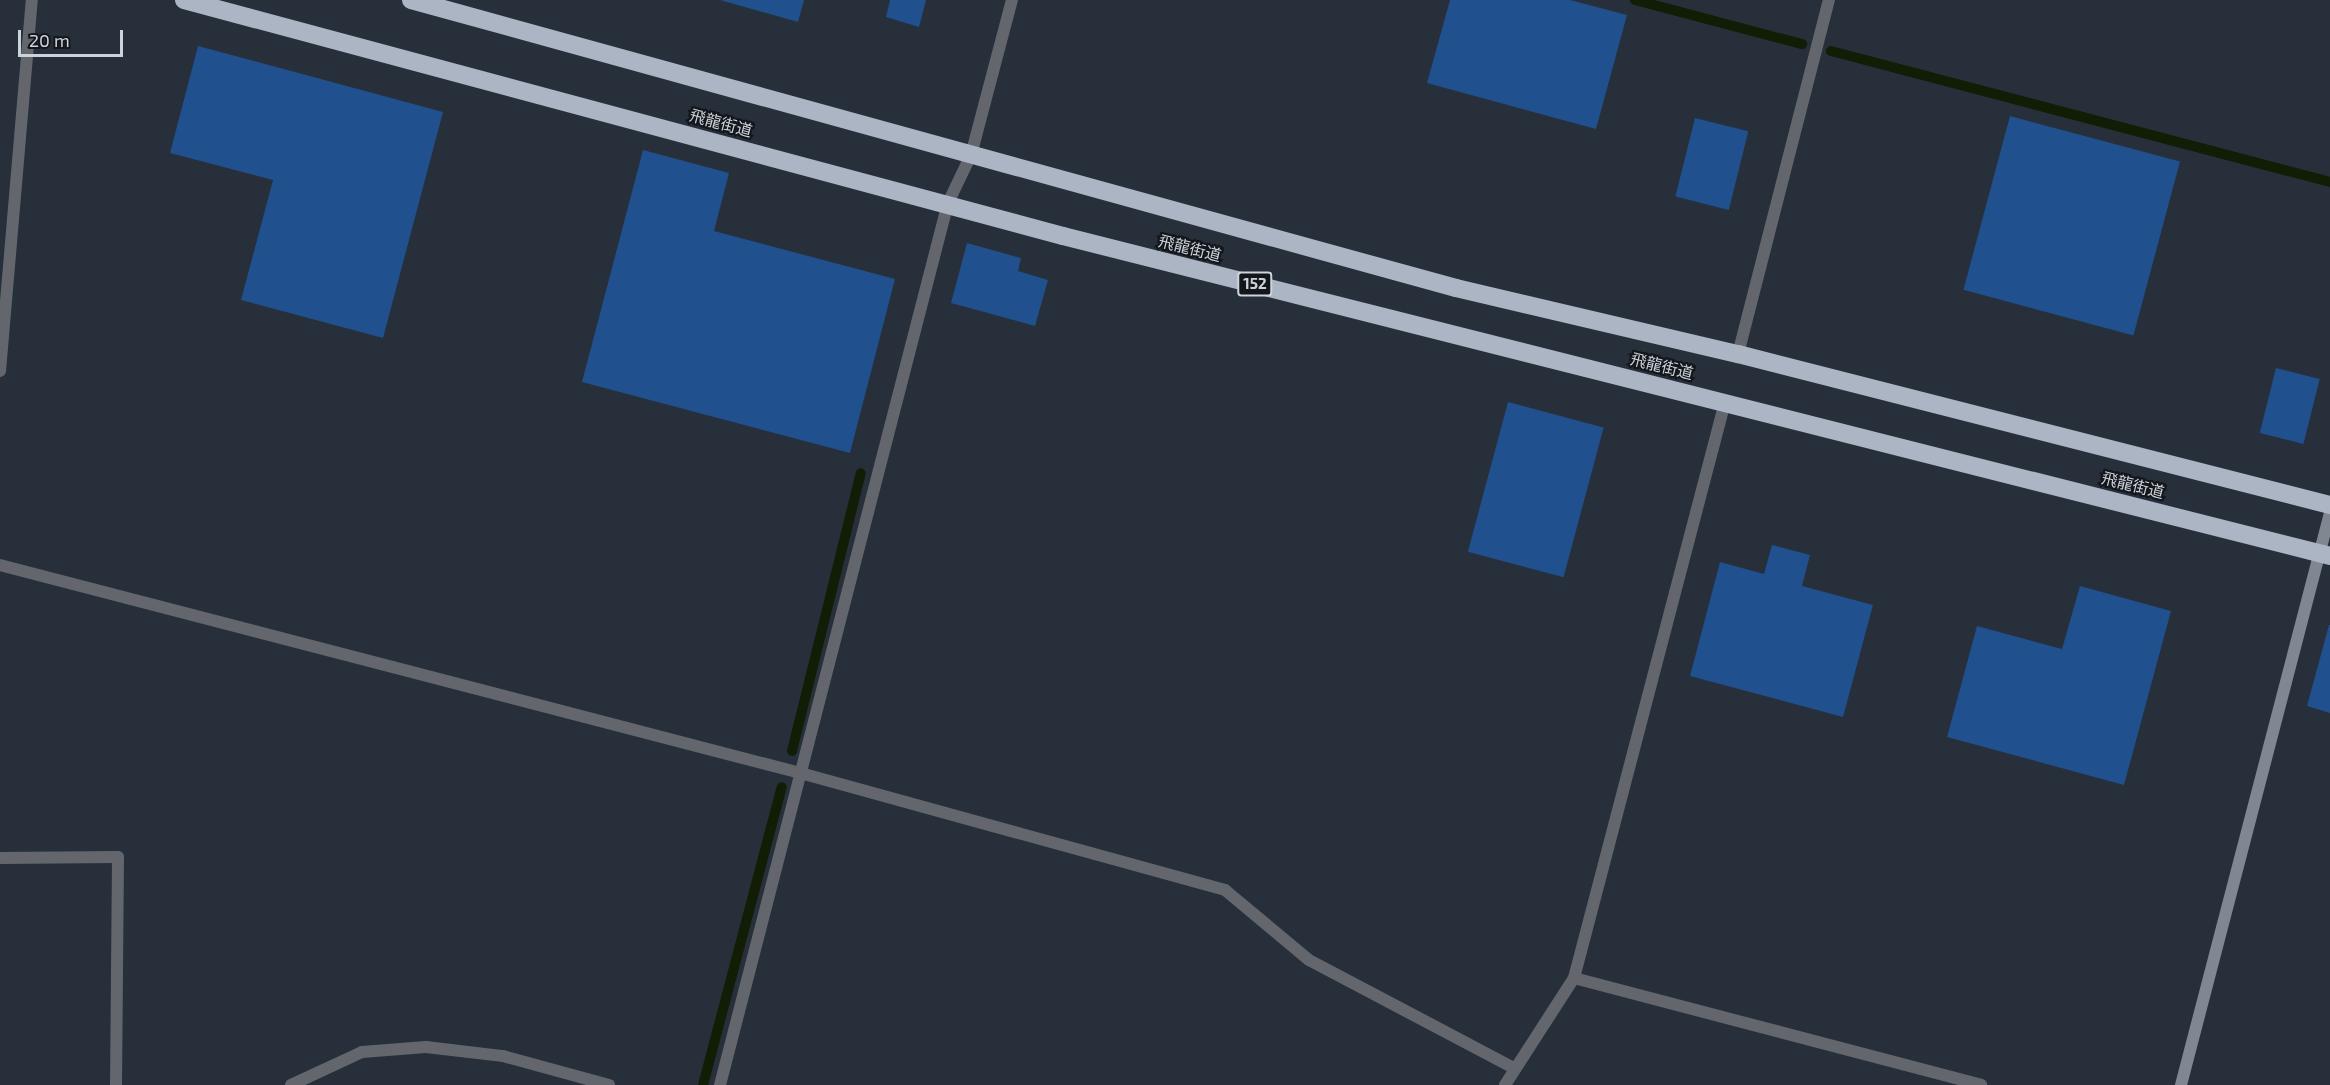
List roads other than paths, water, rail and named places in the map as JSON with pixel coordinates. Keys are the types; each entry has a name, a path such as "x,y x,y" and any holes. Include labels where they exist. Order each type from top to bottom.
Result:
{"highway":[{"name":"飛龍街道","path":"184,0 948,203 2325,555"},
{"name":"飛龍街道","path":"411,0 1456,288 1738,354 2330,505"}],"street":[{"path":"0,371 32,0"},
{"path":"720,1085 804,774 948,203 971,155 1012,0"},
{"path":"1738,354 1829,0"},
{"path":"1505,1085 1574,978 1725,402"},
{"path":"2181,1085 2325,555 2330,513"},
{"path":"0,566 804,774 1225,890 1309,960 1514,1068"},
{"path":"0,858 118,857 116,1085"},
{"path":"1574,978 1981,1085"},
{"path":"291,1085 362,1052 426,1047 503,1056 609,1085"}],"waterway":[{"path":"1635,0 1802,44"},
{"path":"1831,51 2330,182"},
{"path":"792,751 861,473"},
{"path":"703,1085 782,787"}]}
